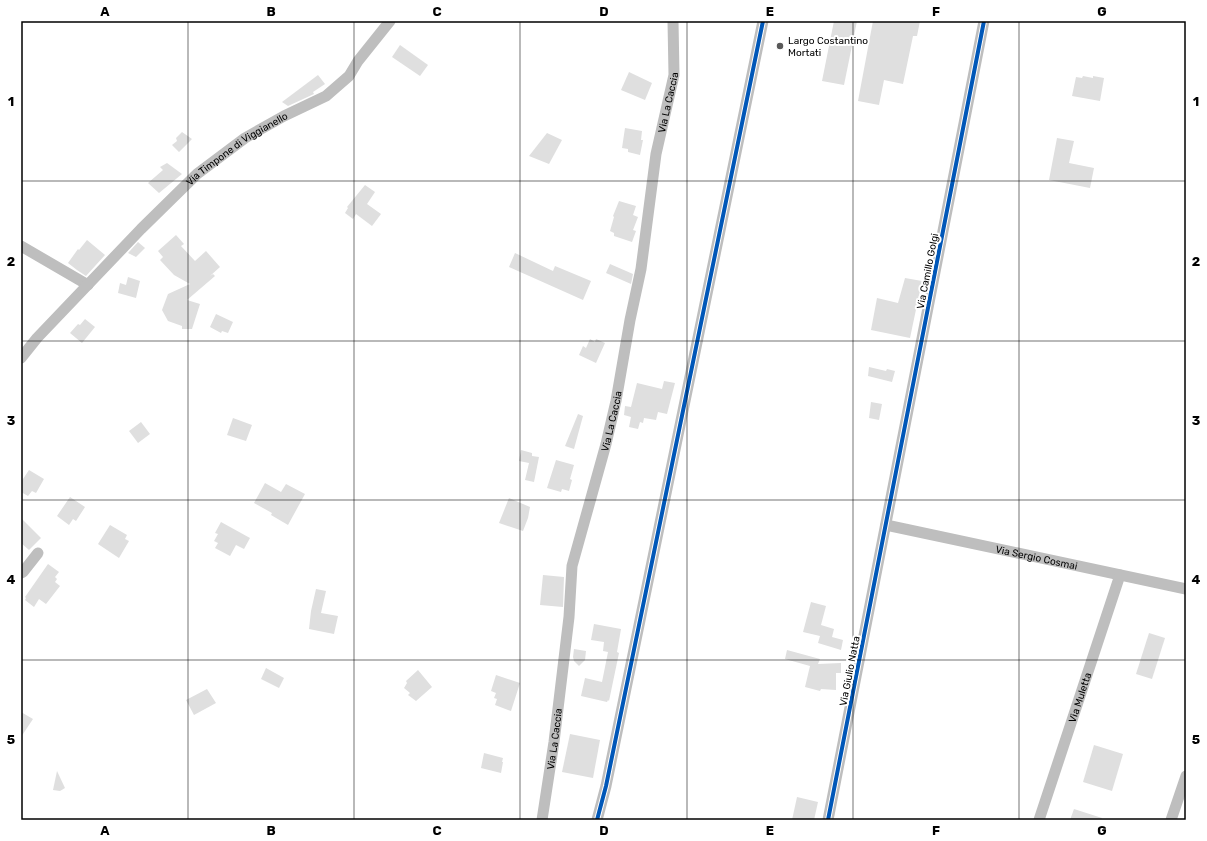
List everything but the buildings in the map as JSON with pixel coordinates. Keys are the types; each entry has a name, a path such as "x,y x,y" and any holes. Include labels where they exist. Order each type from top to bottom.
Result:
{"street":[{"name":"Via Timpone di Viggianello","path":"21,358 37,338 141,229 197,174 245,138 284,116 326,96 349,76 358,61 390,21"},
{"name":"Via La Caccia","path":"542,820 554,742 569,617 572,566 606,444 641,269 656,154 674,75 673,21"},
{"path":"597,820 606,786 763,21"},
{"name":"Via Camillo Golgi","path":"886,525 984,21"},
{"path":"21,246 88,285"},
{"name":"Via Sergio Cosmai","path":"886,525 1186,589"},
{"name":"Via Giulio Natta","path":"828,820 886,525"},
{"path":"21,573 38,553"},
{"name":"Via Muletta","path":"1039,820 1120,575"},
{"path":"1171,820 1186,776"}],"cycle path":[{"path":"597,820 606,786 763,21"},
{"path":"828,820 984,21"}],"place":[{"name":"Largo Costantino Mortati","path":"780,46"}]}
